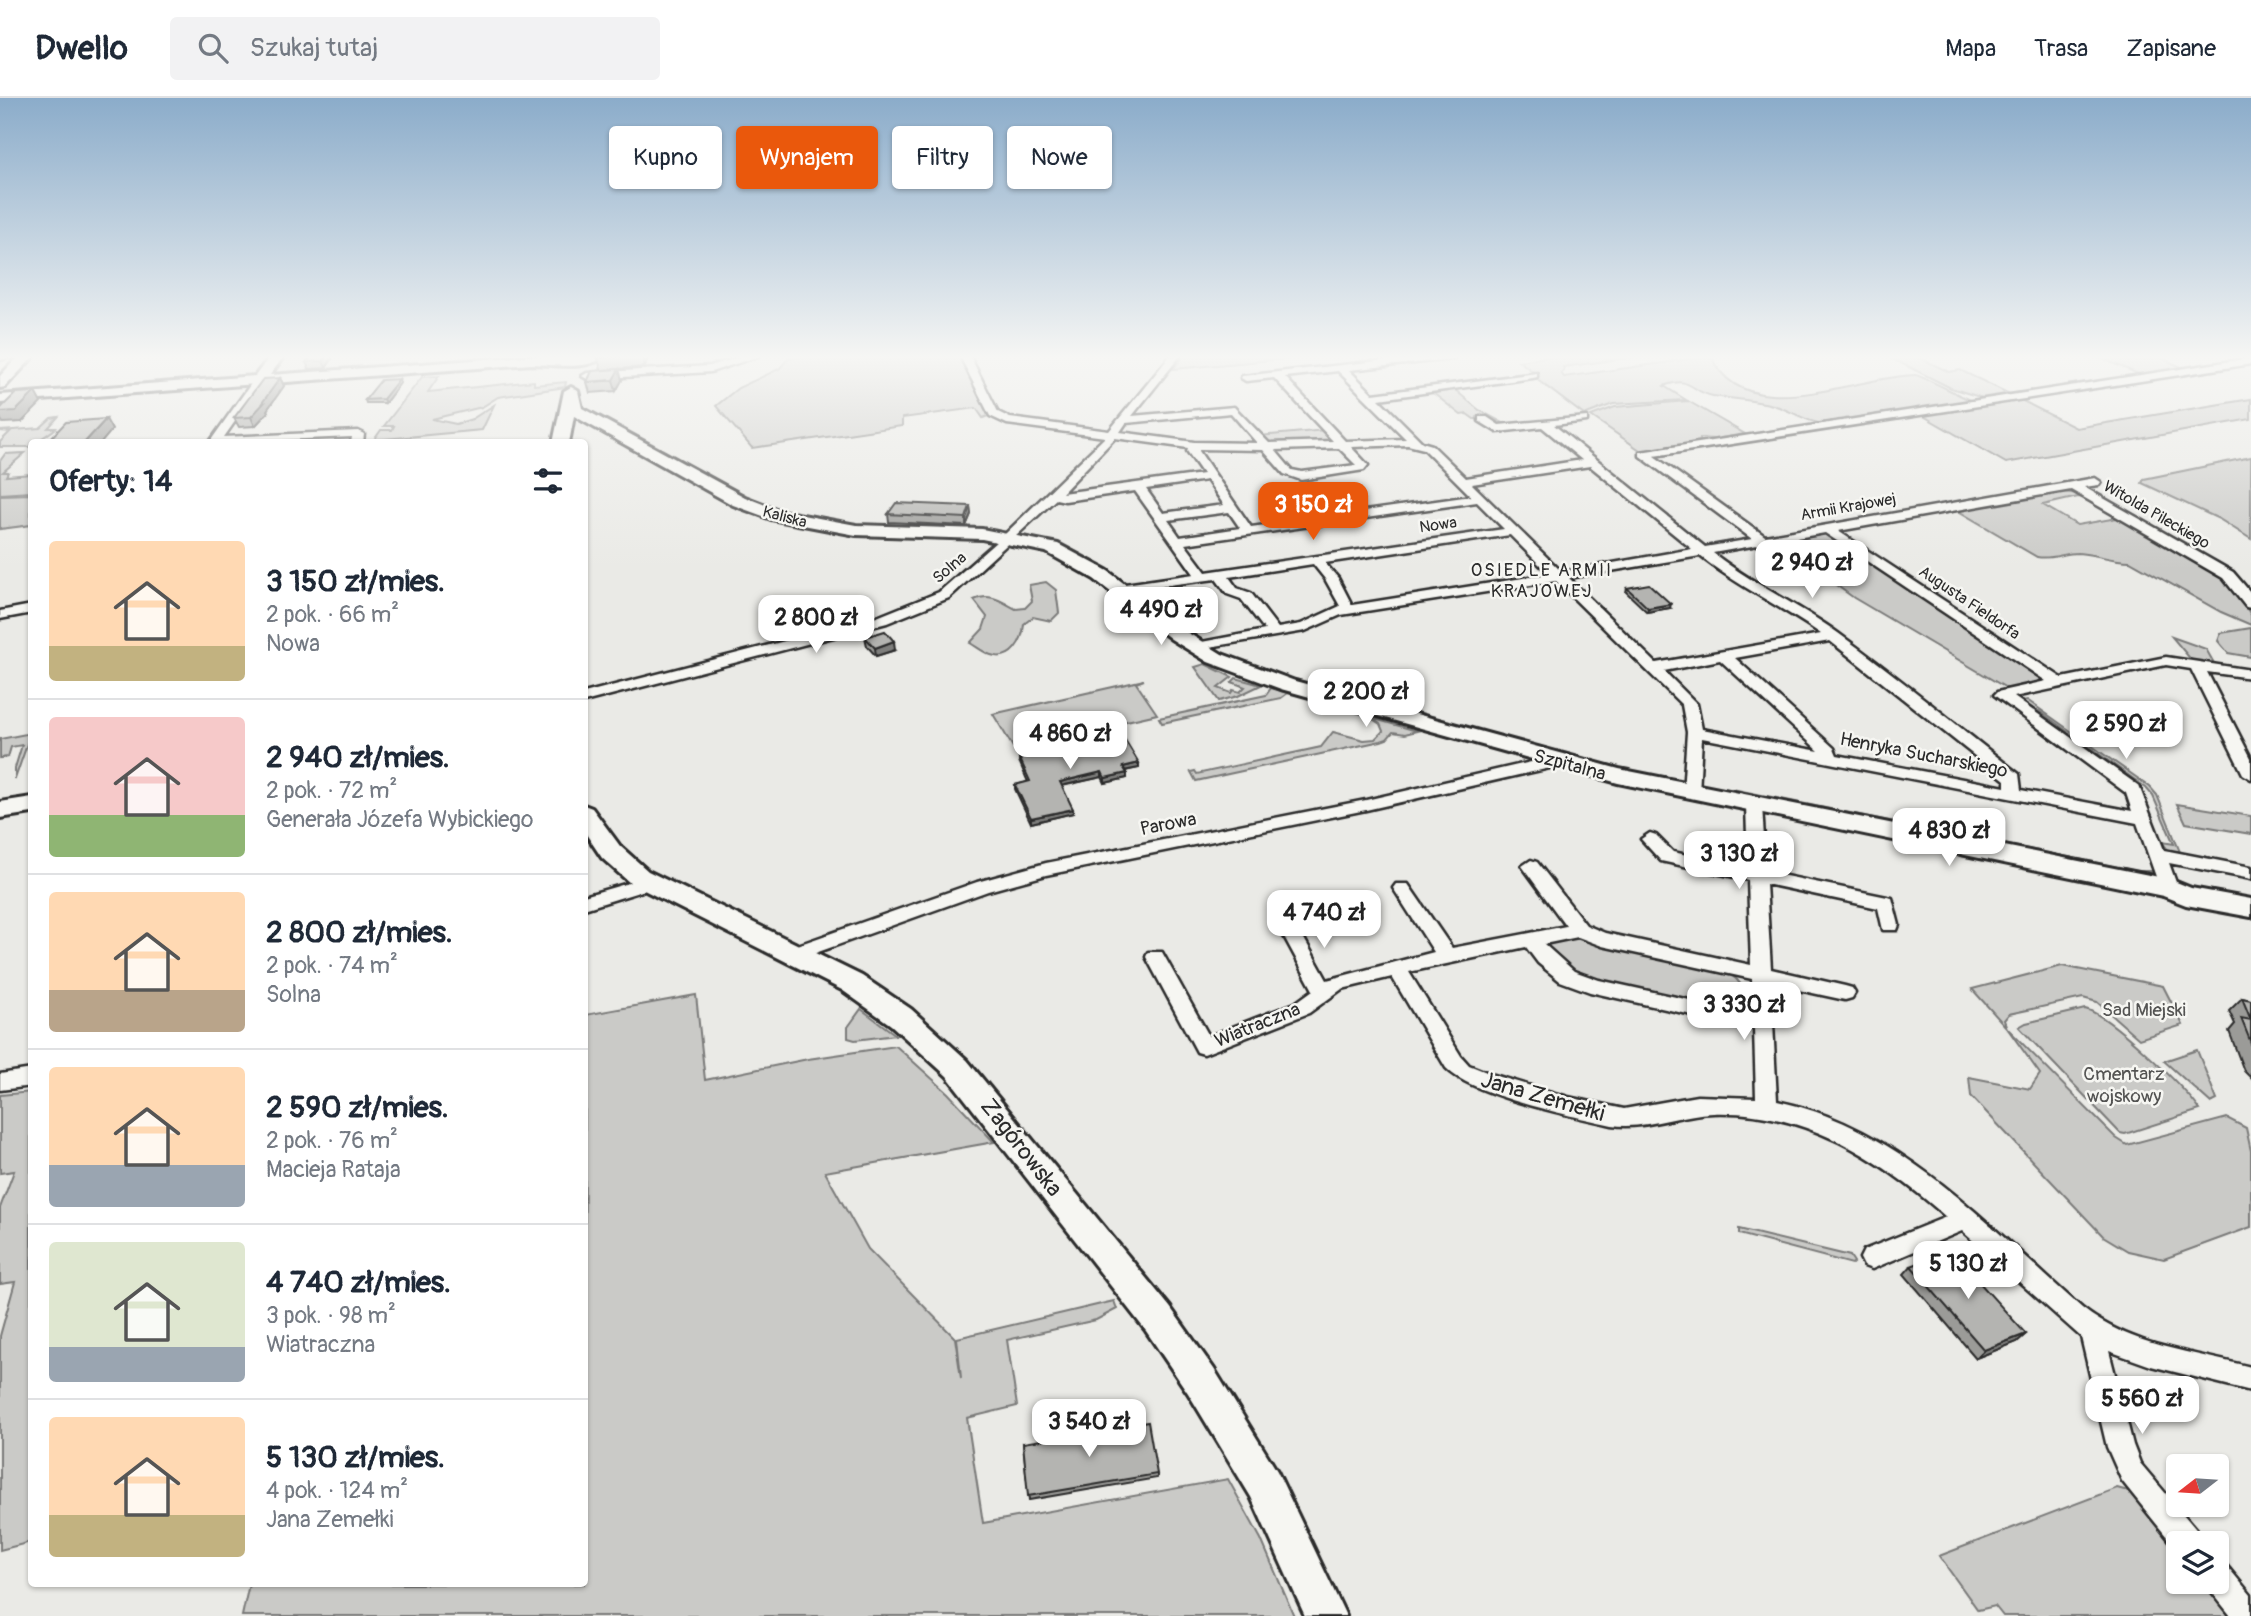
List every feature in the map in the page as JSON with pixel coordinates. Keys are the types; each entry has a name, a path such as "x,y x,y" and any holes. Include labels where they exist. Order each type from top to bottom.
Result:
{"street":[{"name":"Kaliska","path":"607,427 739,501 777,515 856,530 1009,537"},
{"path":"1054,427 1194,445 1264,447 1416,443 1428,447 1689,704 1695,732 1691,793"},
{"name":"Solna","path":"588,697 904,613 944,595 1054,495 1119,427"},
{"path":"1248,427 1288,472 1301,476 1360,468 1362,464 1326,427"},
{"path":"1400,427 1416,443"},
{"path":"1494,427 1497,429 1514,427"},
{"path":"1549,427 1703,552 1745,583 1772,596 1833,636 2013,778 2012,793"},
{"path":"1762,540 1644,454 1821,427"},
{"path":"265,439 351,434 358,435 358,439"},
{"path":"1194,445 1193,451 1247,530"},
{"path":"1463,482 1591,462"},
{"path":"1054,495 1065,497 1212,477"},
{"name":"Armii Krajowej","path":"1196,647 1305,628 1337,611 1703,552 2095,482"},
{"name":"Witolda Pileckiego","path":"2073,485 2228,575 2241,587 2251,604"},
{"path":"1139,487 1201,575"},
{"path":"1177,541 1480,498"},
{"path":"1160,517 1231,508"},
{"name":"Augusta Fieldorfa","path":"1826,528 2059,683"},
{"name":"Nowa","path":"1118,589 1514,531"},
{"name":"Szpitalna","path":"1009,537 1067,554 1196,647 1233,666 1280,683 1557,761 1691,793 2169,888 2186,896 2251,908"},
{"path":"1315,559 1331,578 1348,609"},
{"path":"1219,573 1232,591 1246,596 1275,633"},
{"path":"0,615 28,610"},
{"path":"1654,668 1833,636"},
{"path":"1724,656 1828,751 1830,757"},
{"path":"2169,888 2133,790 2002,695 2166,661 2251,674"},
{"path":"2197,666 2249,766"},
{"name":"Henryka Sucharskiego","path":"1695,732 2144,819"},
{"name":"Parowa","path":"796,953 983,886 1046,869 1426,792 1557,761"},
{"path":"1754,805 1767,1109"},
{"path":"0,810 28,806"},
{"name":"Zagórowska","path":"588,819 611,852 649,883 796,953 852,983 901,1017 940,1049 992,1109 1158,1319 1215,1401 1264,1484 1326,1616"},
{"path":"1650,839 1667,857 1886,903 1890,925"},
{"path":"2158,855 2251,873"},
{"path":"1531,866 1579,930 1602,939 1845,993"},
{"path":"588,902 649,883"},
{"name":"Szpitalna","path":"2169,888 2181,885 2251,898"},
{"path":"1402,888 1447,956"},
{"name":"Wiatraczna","path":"1289,929 1323,991"},
{"name":"Wiatraczna","path":"1156,957 1204,1046 1303,1008 1336,983 1447,956 1579,930"},
{"path":"1531,940 1545,958 1567,976 1597,987 1764,1024"},
{"name":"Jana Zemełki","path":"1397,968 1450,1057 1463,1072 1484,1083 1623,1119 1698,1104 1767,1109 1825,1124 1859,1139 1931,1188 2092,1330 2125,1346 2251,1379"},
{"path":"0,1082 28,1078"},
{"path":"1872,1258 1966,1219"},
{"path":"2092,1330 2120,1447 2131,1472 2179,1531"},
{"path":"2229,1591 2250,1616"}],"green space":[{"path":"394,427 484,427 482,430 375,439 381,430 392,430"},
{"path":"734,427 896,427 752,448"},
{"path":"1607,427 1733,427 1745,434 1714,439 1700,438 1700,441 1651,451 1640,450"},
{"path":"1943,427 2207,427 2006,463"},
{"path":"56,428 41,439 28,439 28,447 0,447 0,442 10,432 0,431"},
{"path":"1326,430 1334,438 1329,441 1270,443 1259,436"},
{"path":"25,453 3,472 8,472 6,476 28,474 28,492 0,494 0,461 5,454"},
{"path":"2251,457 2251,539 2219,519 2142,483 2144,479"},
{"path":"2062,492 2080,494 2091,499 2078,497 2043,505 2077,525 2123,517 2212,569 2233,586 2251,615 2251,625 2221,612 2130,561 2078,553 2037,557 1955,509"},
{"path":"28,494 28,525 0,529 0,495"},
{"path":"1823,532 1835,536 2046,681 2008,689 1854,598 1775,541"},
{"path":"1046,582 1056,590 1059,613 1051,621 1033,617 1024,624 1019,643 1005,655 988,654 970,643 983,629 987,617 974,600 991,597 1016,609 1025,608 1032,601 1029,585"},
{"path":"2251,628 2251,657 2228,653 2218,641 2221,633"},
{"path":"2172,637 2206,649 2215,665 2193,662"},
{"path":"1205,664 1232,677 1218,688 1231,693 1233,690 1240,692 1245,687 1232,682 1236,678 1261,685 1219,701 1195,667"},
{"path":"1144,680 1136,683 1157,714 1013,747 993,714"},
{"path":"1271,688 1288,693 1281,698 1162,723 1159,718 1266,695"},
{"path":"2027,700 2150,787 2157,795 2182,857 2169,851 2162,842 2174,844 2153,796 2146,788 2039,711 2031,712 2017,702"},
{"path":"2149,710 2162,730 2134,732 2114,718"},
{"path":"1371,718 1417,731 1405,734 1393,732 1381,741 1196,781 1191,772 1195,771 1197,774 1321,747 1333,732 1364,740 1375,739 1383,731 1380,724"},
{"path":"28,734 28,742 15,779 15,768 22,745 11,747 8,757 0,758 0,739"},
{"path":"1732,789 2137,871 2154,871 2145,875 1726,791"},
{"path":"2177,804 2251,816 2251,834 2186,823"},
{"path":"1570,937 1727,973 1737,980 1742,988 1738,1010 1582,977 1547,952 1550,940"},
{"name":"Sad Miejski","path":"2062,966 2163,986 2183,1025 2139,1039 2097,1002 2083,998 2009,1014 2004,1020 2007,1028 1972,989"},
{"path":"696,995 705,1080 808,1059 896,1046 948,1093 994,1142 825,1172 868,1249 955,1338 961,1378 957,1338 1114,1301 1117,1309 1096,1320 1007,1340 1017,1406 967,1418 983,1523 1228,1479 1261,1539 1294,1616 242,1616 248,1587 588,1587 588,1014"},
{"path":"861,1009 896,1035 855,1040 848,1038 848,1027"},
{"name":"Cmentarz wojskowy","path":"2085,1009 2111,1024 2128,1038 2163,1070 2200,1110 2125,1134 2120,1133 2019,1027"},
{"path":"2007,1028 2116,1138 2127,1145 2227,1118 2246,1128 2251,1151 2251,1227 2164,1259 2128,1251 2103,1236 1971,1096 1969,1077 2030,1089 2040,1074"},
{"path":"2197,1050 2217,1100 2211,1103 2164,1061"},
{"path":"28,1092 28,1543 0,1550 0,1336 15,1282 0,1284 0,1208 14,1171 0,1173 0,1095"},
{"path":"1739,1229 1850,1256 1854,1262 1852,1264 1739,1234"},
{"path":"2117,1488 2139,1494 2169,1531 2166,1531 2166,1594 2220,1594 2238,1616 2003,1616 1995,1606 1978,1610 1939,1556"}],"building":[{"path":"61,427 99,427 88,439 50,439"},
{"path":"896,503 970,506 966,518 888,514"},
{"path":"1649,584 1671,604 1648,608 1627,588"},
{"path":"885,631 894,641 875,648 865,637"},
{"path":"1122,735 1139,763 1123,767 1127,773 1105,778 1102,772 1060,782 1073,809 1031,818 1015,785 1030,781 1019,757 1104,736"},
{"path":"2242,998 2251,1000 2251,1020"},
{"path":"2241,1018 2251,1020 2251,1043"},
{"path":"1951,1251 2026,1334 1984,1350 1911,1266"},
{"path":"1148,1422 1157,1474 1028,1496 1023,1443"}],"district":[{"name":"OSIEDLE ARMII KRAJOWEJ","path":"1542,580"}]}
